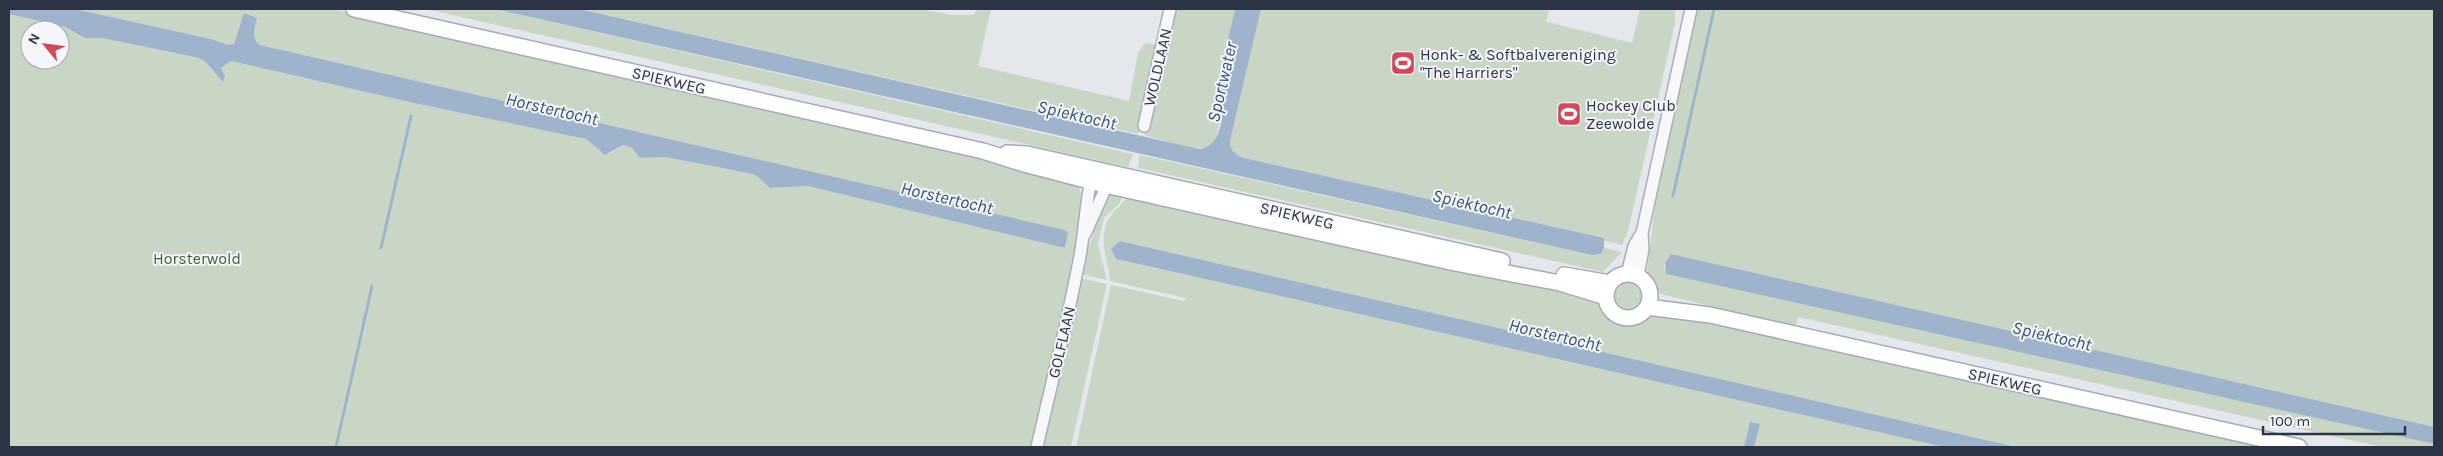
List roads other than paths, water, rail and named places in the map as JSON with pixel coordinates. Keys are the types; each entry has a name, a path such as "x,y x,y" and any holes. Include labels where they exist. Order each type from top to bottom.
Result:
{"main road":[{"name":"SPIEKWEG","path":"354,9 983,151 1024,164 1099,177 1455,263 1608,290"},
{"path":"1620,275 1632,275 1644,281 1648,301 1641,314 1623,317 1614,313 1608,306 1608,290 1620,275"},
{"name":"SPIEKWEG","path":"1648,301 2299,447"}],"street":[{"name":"WOLDLAAN","path":"1144,126 1170,9"},
{"path":"1632,275 1643,249 1642,233 1691,9"},
{"name":"GOLFLAAN","path":"1037,447 1084,237 1085,210 1099,177"}],"water":[{"path":"9,9 75,9 211,39 228,45 234,44 244,13 257,18 254,36 260,45 1061,229 1068,232 1065,248 808,186 770,188 757,176 748,173 665,157 640,158 632,148 623,145 605,155 586,139 414,103 231,61 221,68 225,76 223,82 206,62 199,58 102,38 85,38 70,30 70,20 35,20 9,14"},
{"name":"Sportwater","path":"495,9 579,9 1199,149 1211,144 1221,125 1223,103 1219,77 1235,9 1261,9 1230,141 1232,150 1236,154 1244,158 1604,238 1604,248 1601,254 1592,255"},
{"path":"1120,241 2016,447 1944,447 1116,259 1111,249"},
{"path":"1671,254 2434,427 2434,444 1666,274 1665,263"},
{"path":"1750,422 1760,424 1754,447 1744,447"}],"waterway":[{"path":"1673,196 1714,9"},
{"path":"381,248 411,116"},
{"path":"336,447 372,286"}],"place":[{"name":"Honk- & Softbalvereniging \"The Harriers\"","path":"1403,63"},
{"name":"Hockey Club Zeewolde","path":"1569,114"}],"water label":[{"name":"Horstertocht","path":"552,109"},
{"name":"Spiektocht","path":"1077,115"},
{"name":"Horstertocht","path":"947,198"},
{"name":"Spiektocht","path":"1472,204"},
{"name":"Horstertocht","path":"1555,335"},
{"name":"Spiektocht","path":"2052,336"}],"park label":[{"name":"Horsterwold","path":"197,258"}]}
